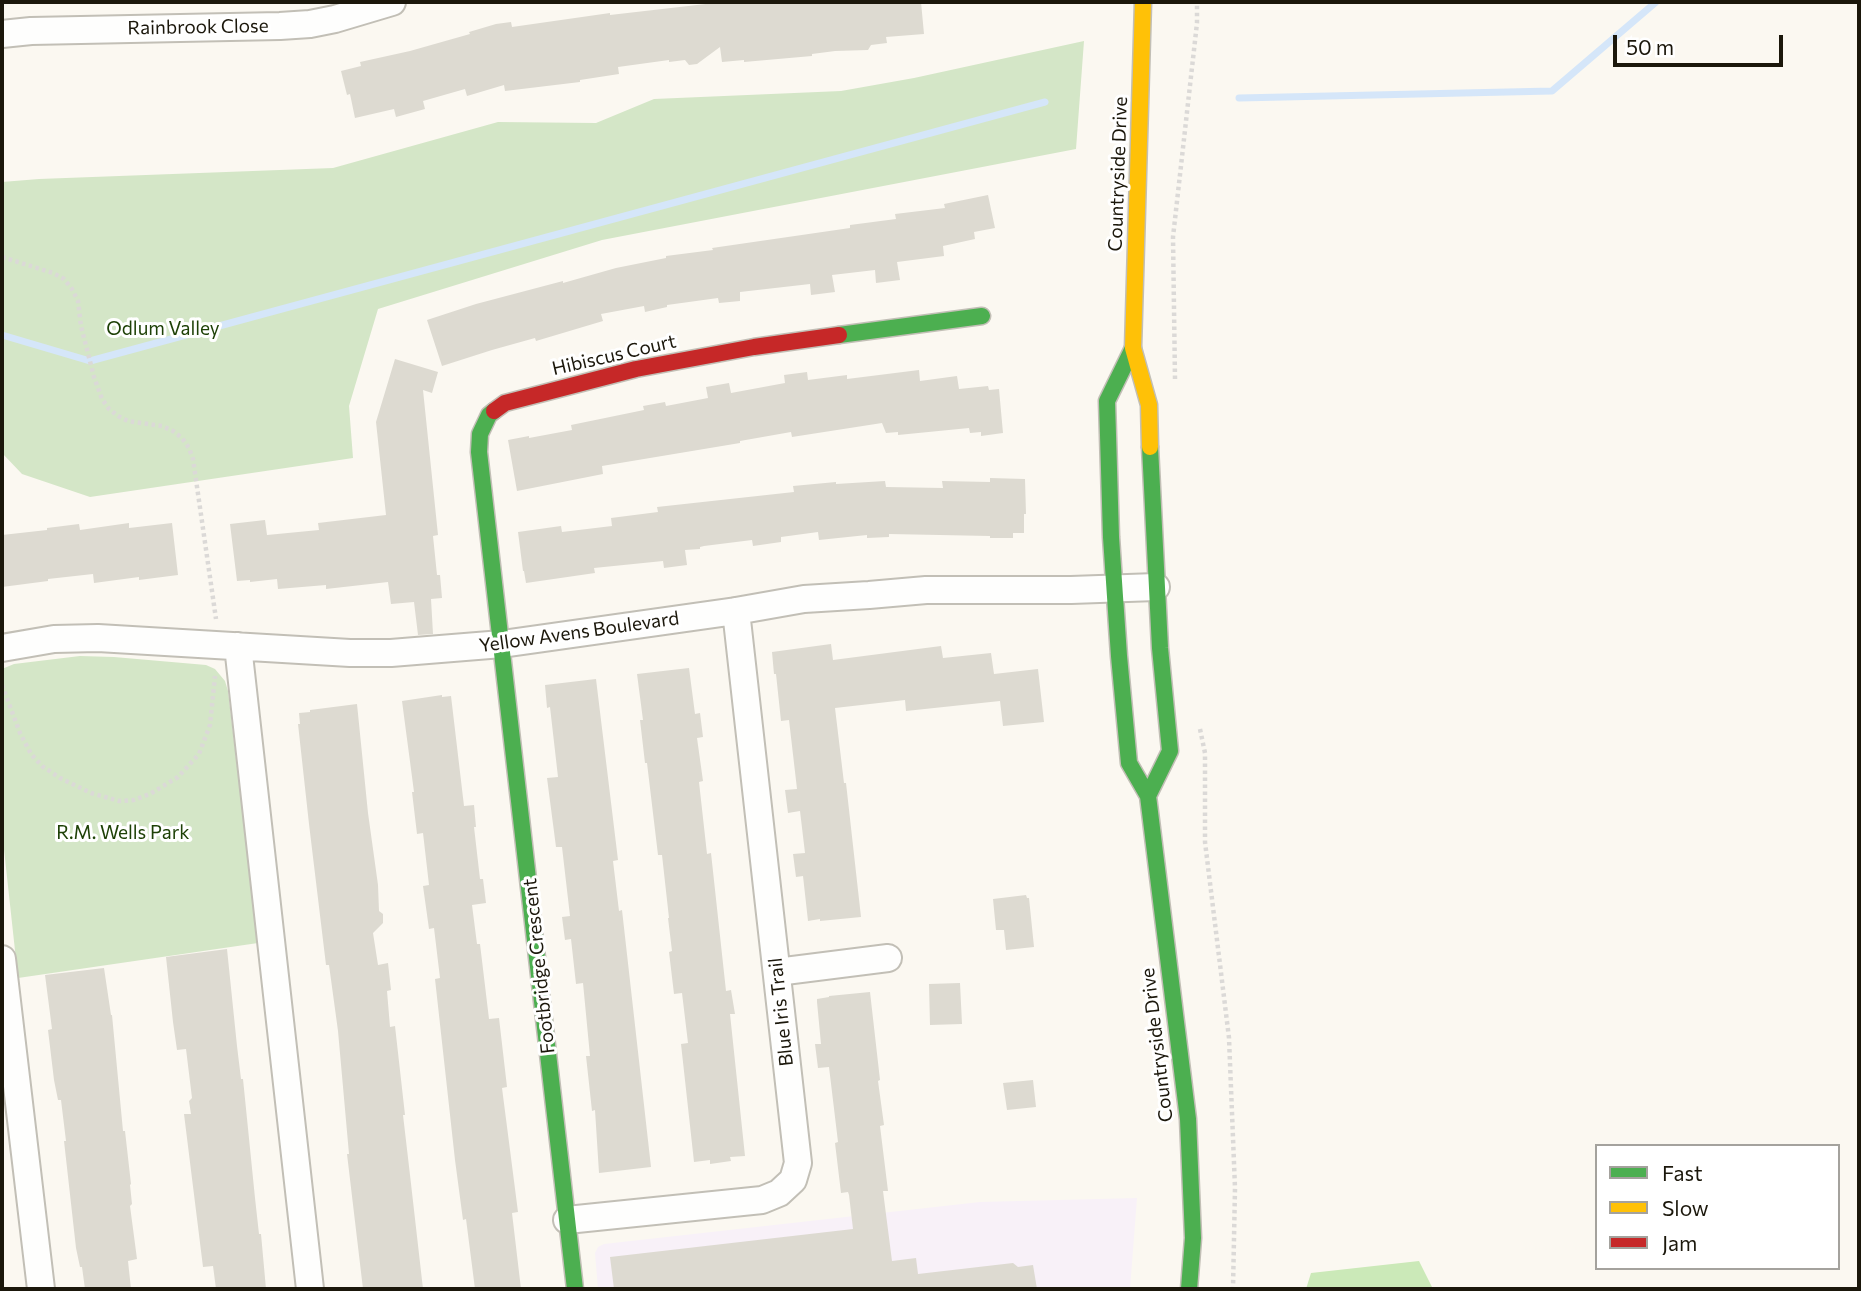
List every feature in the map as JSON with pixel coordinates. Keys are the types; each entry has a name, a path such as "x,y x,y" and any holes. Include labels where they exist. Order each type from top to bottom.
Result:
{"main road":[{"name":"Countryside Drive","path":"1143,2 1133,348 1149,405 1156,587 1170,751 1147,796"},
{"name":"Hibiscus Court","path":"502,644 480,434 489,415 505,404 649,366 754,347 982,316"},
{"name":"Countryside Drive","path":"1133,348 1107,401 1115,588 1129,763 1147,796 1188,1119 1193,1238 1189,1289"},
{"name":"Footbridge Crescent","path":"502,644 575,1289"}],"street":[{"name":"Rainbrook Close","path":"2,33 310,24 392,2"},
{"name":"Yellow Avens Boulevard","path":"2,648 76,638 391,653 502,644 804,599 926,590 1156,587"},
{"name":"Blue Iris Trail","path":"568,1220 762,1200 779,1193 793,1180 798,1163 736,611"},
{"path":"238,646 310,1289"},
{"path":"777,972 888,958"},
{"path":"2,959 41,1289"}],"path":[{"path":"1175,386 1173,237 1197,23 1197,2"},
{"path":"2,257 53,273 64,279 72,289 78,301 81,326 94,377 108,409 128,421 162,426 173,431 189,448 193,459 216,619"},
{"path":"2,685 20,733 31,754 42,766 91,793 119,801 134,800 150,794 178,777 199,754 210,725 216,673"},
{"path":"1199,719 1205,753 1205,842 1229,1038 1235,1188 1233,1289"}],"shaded area":[{"path":"1137,1198 1130,1289 598,1289 595,1253 598,1247 604,1244 980,1202"}],"green space":[{"name":"Odlum Valley","path":"1084,41 1076,149 602,240 378,309 349,406 353,458 90,497 22,474 2,453 2,182 333,168 498,122 596,123 654,99 841,91"},
{"name":"R.M. Wells Park","path":"80,656 206,665 215,669 225,681 258,943 18,978 2,831 2,669 14,664"},
{"path":"1419,1261 1433,1289 1306,1289 1311,1273"}],"building":[{"path":"723,2 921,2 924,34 886,37 887,43 871,45 868,50 835,51 812,56 744,62 722,62 720,47 697,64 689,65 685,60 669,60 618,67 619,74 580,82 505,91 504,85 467,96 465,89 423,101 425,109 396,117 394,109 355,118 341,71 361,66 360,62 410,51 496,24 511,22 512,27 610,13"},
{"path":"988,195 995,228 974,232 975,239 943,246 944,256 897,262 900,280 876,283 875,270 832,275 835,292 811,295 810,284 740,292 740,301 719,303 718,298 667,305 645,312 644,306 601,314 603,321 442,366 427,320 476,304 666,256 850,228 850,225 896,219 895,214 945,208 944,204"},
{"path":"395,359 438,372 432,393 423,390 438,535 433,536 442,598 431,599 433,634 418,635 414,602 391,604 388,582 326,589 326,585 278,589 277,579 237,581 230,524 265,520 267,535 319,530 318,523 386,515 376,422"},
{"path":"919,370 920,381 957,376 959,389 988,386 989,390 999,389 1003,433 981,436 981,432 970,433 969,428 898,435 898,432 886,433 882,423 792,437 791,432 602,466 603,474 517,491 508,440 572,430 571,425 644,410 643,406 665,402 666,406 708,398 706,387 729,383 731,393 785,383 784,375 807,372 808,380 847,375 847,379"},
{"path":"990,478 1025,479 1024,533 1013,533 1013,538 889,534 889,537 867,538 867,535 819,540 818,532 781,537 781,542 753,546 752,540 685,550 687,565 664,568 663,561 594,568 595,573 526,583 523,571 518,532 561,526 562,532 612,526 611,518 658,512 657,507 794,492 793,486 885,481 886,487 943,488 942,481 990,482"},
{"path":"129,523 129,528 172,523 178,575 94,583 93,574 2,587 2,535 79,524 80,530"},
{"path":"831,644 833,660 941,646 943,658 991,653 994,674 1038,669 1044,722 1003,726 1000,701 906,711 905,700 835,708 861,917 808,921 803,876 796,877 793,854 805,853 800,811 788,813 785,790 797,789 789,720 781,721 772,652"},
{"path":"689,668 695,714 700,713 703,737 697,738 703,781 699,782 707,854 711,853 726,991 731,990 735,1014 730,1014 745,1156 730,1157 731,1161 710,1164 710,1160 694,1162 681,1044 688,1043 682,993 674,994 662,855 658,855 645,763 637,674"},
{"path":"596,679 618,860 613,861 619,911 622,910 651,1167 599,1173 595,1110 592,1111 586,1056 590,1056 583,983 576,984 571,939 565,940 562,917 570,916 562,847 556,847 547,778 558,777 545,685"},
{"path":"451,696 464,806 474,805 480,879 483,879 486,903 472,905 477,944 480,944 489,1019 499,1018 507,1087 502,1088 518,1212 512,1213 521,1289 475,1289 455,1160 435,979 440,978 434,928 429,929 423,886 429,885 423,833 417,834 402,701"},
{"path":"357,704 379,911 383,914 383,923 373,933 378,965 388,963 391,990 387,991 390,1027 395,1026 423,1289 363,1289 347,1154 338,1031 329,965 326,965 309,824 299,713"},
{"path":"1026,895 1029,898 1034,947 1006,950 1004,930 996,930 993,899"},
{"path":"227,949 266,1289 216,1289 213,1266 203,1267 184,1114 191,1114 189,1101 192,1098 186,1049 177,1050 173,1022 166,957"},
{"path":"104,968 112,1015 131,1184 130,1206 137,1259 128,1261 131,1289 85,1289 76,1248 61,1100 58,1100 54,1080 48,1030 52,1029 45,975"},
{"path":"960,983 962,1024 930,1025 929,984"},
{"path":"870,992 884,1125 880,1126 888,1191 883,1191 892,1261 916,1258 918,1274 1013,1263 1018,1267 1033,1265 1037,1289 614,1289 610,1257 853,1229 848,1192 841,1193 829,1067 818,1068 815,1044 821,1044 817,999"},
{"path":"1033,1080 1036,1107 1007,1110 1003,1083"}],"waterway":[{"path":"1239,98 1552,91 1656,2"},
{"path":"2,335 90,361 1045,102"}],"traffic: fast":[{"path":"839,335 982,316"},
{"path":"1133,348 1107,401 1111,537 1129,763 1148,796 1188,1119 1193,1238 1189,1289"},
{"path":"494,411 489,415 480,434 479,452 575,1289"},
{"path":"1148,796 1170,751 1160,648 1150,447"}],"traffic: slow":[{"path":"1143,2 1133,348 1149,405 1150,447"}],"traffic: jam":[{"path":"494,411 505,403 636,369 754,347 839,335"}]}
